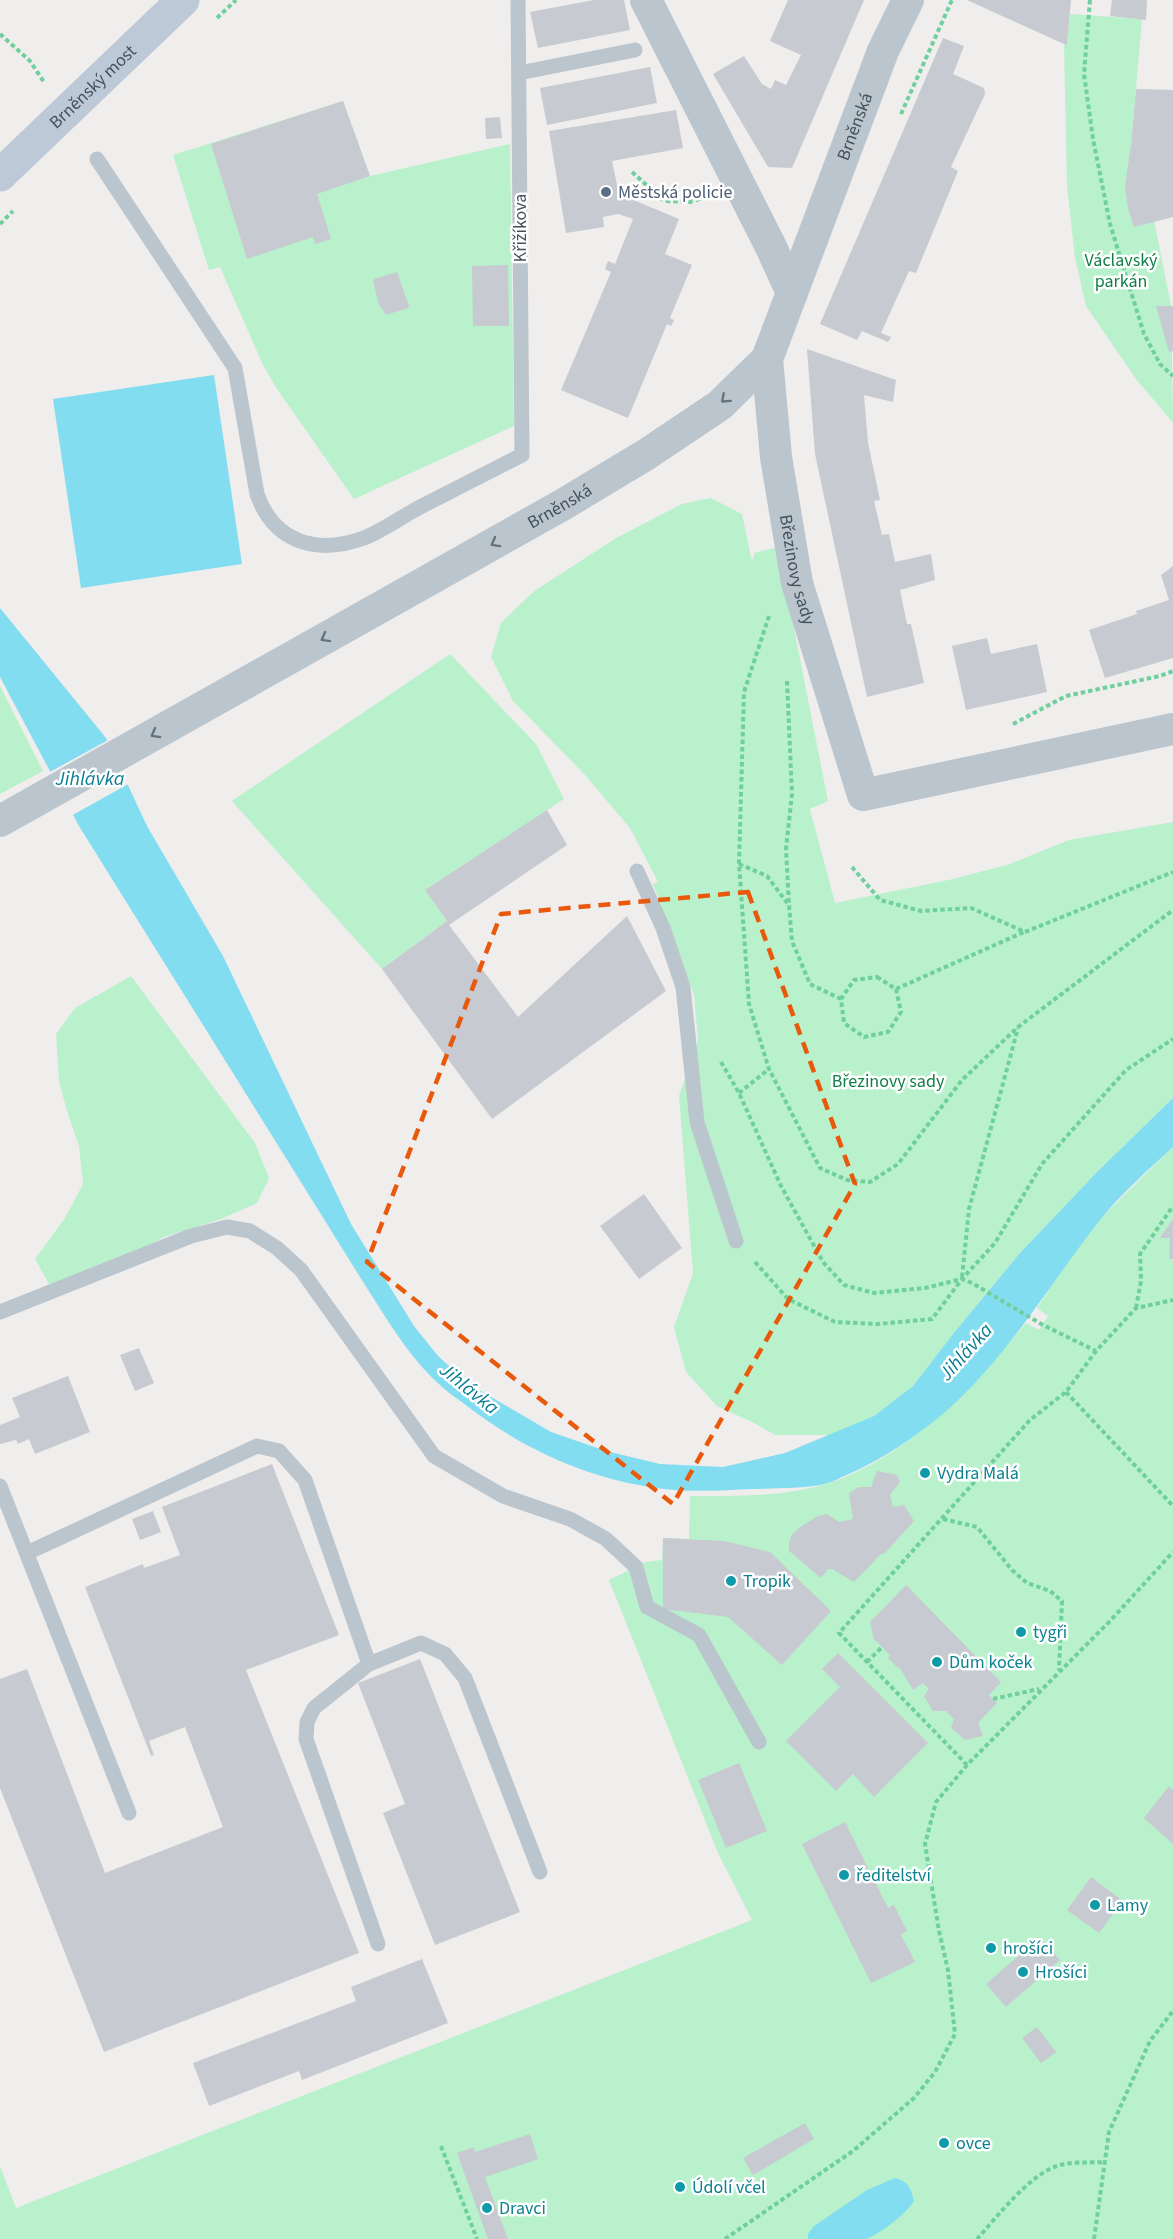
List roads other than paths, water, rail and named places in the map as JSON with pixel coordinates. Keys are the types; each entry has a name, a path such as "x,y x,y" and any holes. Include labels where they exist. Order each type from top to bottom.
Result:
{"main road":[{"name":"Brněnský most","path":"0,175 183,0"}],"street":[{"path":"646,0 792,293"},
{"name":"Brněnská","path":"0,821 564,504 647,454 720,405 767,359 883,51 908,0"},
{"name":"Březinovy sady","path":"767,359 776,457 797,583 863,795 1173,729"}],"lane":[{"name":"Křižíkova","path":"97,159 235,368 257,494 262,510 278,530 302,543 334,546 365,538 522,455 518,0"},
{"path":"519,73 635,50"},
{"path":"637,871 663,928 683,987 697,1122 736,1241"},
{"path":"0,1312 191,1236 227,1227 250,1231 277,1248 301,1270 434,1456 503,1496 570,1519 606,1539 636,1567 647,1607 699,1635 759,1742"},
{"path":"27,1553 257,1446 279,1451 304,1480 369,1664"},
{"path":"0,1486 129,1813"},
{"path":"378,1944 306,1739 307,1722 314,1708 369,1664 421,1644 445,1654 465,1678 540,1872"}],"water":[{"path":"214,375 242,564 81,588 53,399"},
{"name":"Jihlávka","path":"0,608 106,738 147,826 223,956 351,1224 414,1326 438,1356 469,1384 551,1432 606,1451 660,1464 723,1467 785,1453 874,1416 913,1386 1020,1253 1097,1172 1173,1098 1173,1147 1108,1210 1008,1345 967,1392 922,1431 862,1468 816,1486 685,1491 619,1481 565,1463 514,1438 442,1387 417,1362 381,1311 79,826 0,677"},
{"path":"895,2178 908,2186 914,2201 905,2212 885,2228 866,2239 808,2239 808,2234 814,2226 867,2190"}],"place":[{"name":"Městská policie","path":"606,192"},
{"name":"Vydra Malá","path":"925,1473"},
{"name":"Tropik","path":"731,1581"},
{"name":"tygři","path":"1021,1632"},
{"name":"Dům koček","path":"937,1662"},
{"name":"ředitelství","path":"844,1875"},
{"name":"Lamy","path":"1095,1905"},
{"name":"hrošíci","path":"991,1948"},
{"name":"Hrošíci","path":"1023,1972"},
{"name":"ovce","path":"944,2143"},
{"name":"Údolí včel","path":"680,2187"},
{"name":"Dravci","path":"487,2208"}],"park label":[{"name":"Václavský parkán","path":"1121,270"}]}
